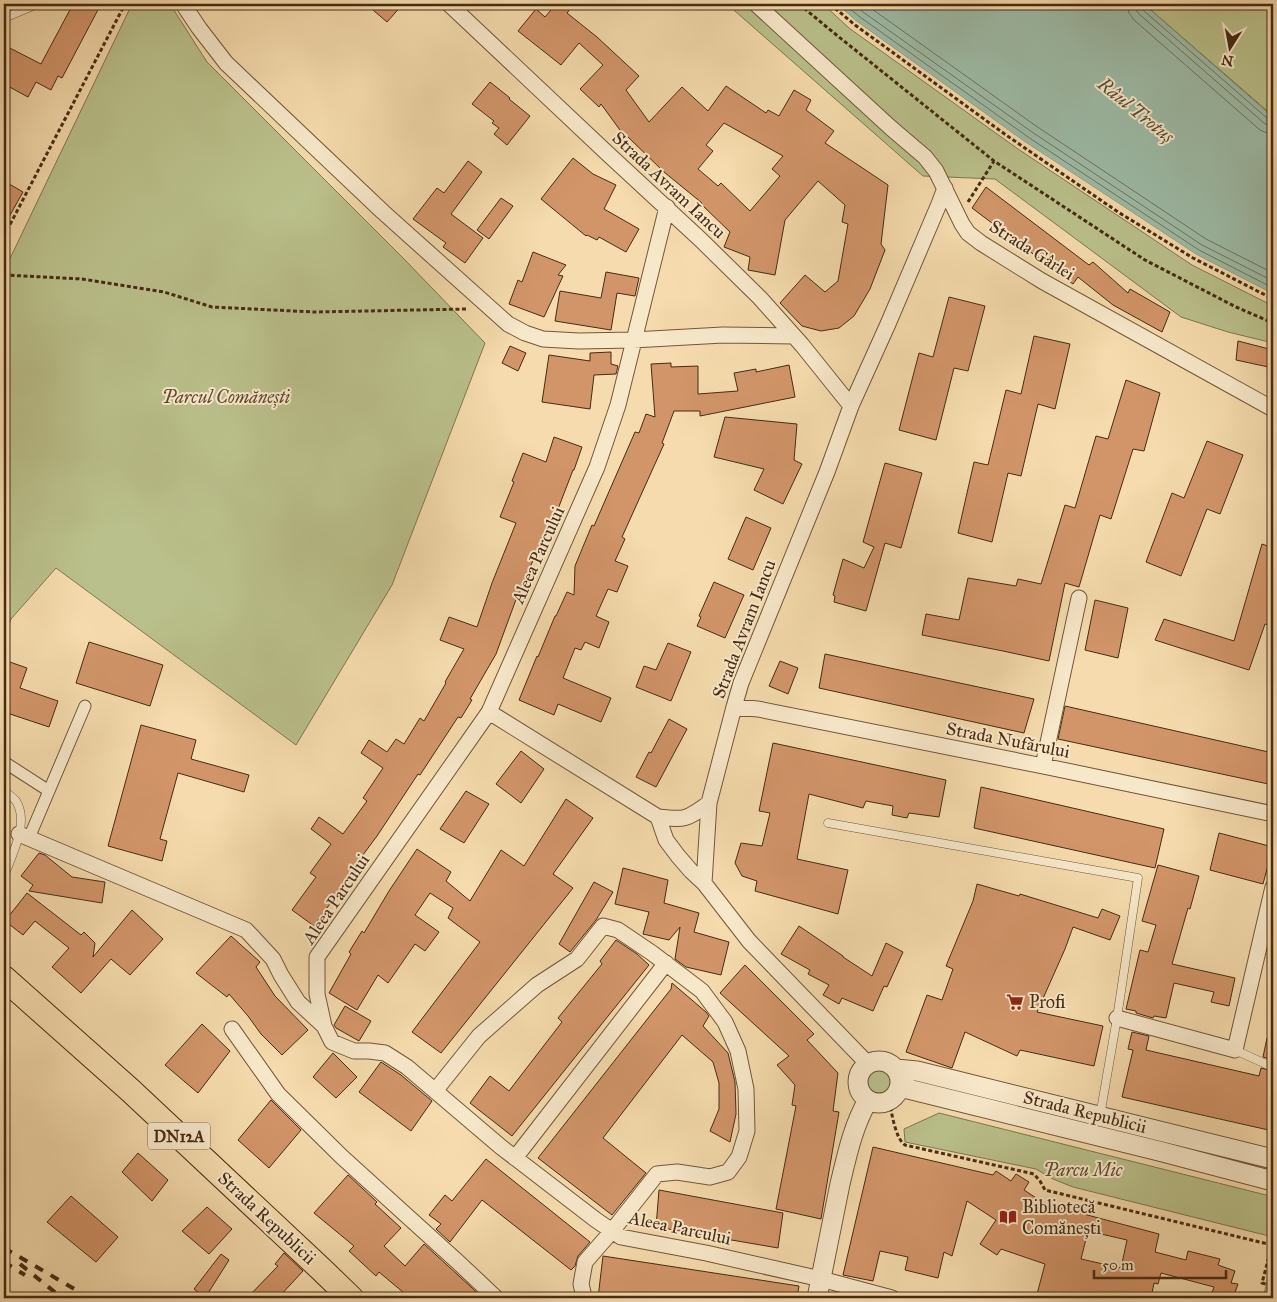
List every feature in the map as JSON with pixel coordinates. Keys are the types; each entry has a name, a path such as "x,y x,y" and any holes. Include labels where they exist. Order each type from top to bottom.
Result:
{"main road":[{"name":"Strada Republicii","path":"4,978 130,1090 351,1298"}],"street":[{"path":"183,4 226,63 383,212 508,324 525,333 543,339 578,342 723,336 794,336"},
{"name":"Strada Avram Iancu","path":"449,4 667,208 760,298 794,336 851,406"},
{"name":"Strada Gârlei","path":"756,4 924,157 936,171 958,218 968,233 980,243 1042,281 1273,409"},
{"name":"Strada Avram Iancu","path":"704,883 709,803 741,684 827,472 851,406 888,324 945,188"},
{"name":"Aleea Parcului","path":"667,208 618,405 597,467 489,712 317,958 317,994 324,1026 332,1042 354,1051 385,1053 407,1067 515,1158 621,1237 821,1278 892,1298"},
{"path":"1043,766 1078,598"},
{"path":"85,706 49,791 24,836 246,930 273,959 298,1002 324,1026"},
{"name":"Strada Nufărului","path":"734,706 758,709 1043,766 1273,814"},
{"path":"489,712 658,817 681,820 694,815 709,803"},
{"path":"4,762 49,791"},
{"path":"658,817 666,840 704,883 749,941 868,1064"},
{"path":"1116,1018 1235,1050 1273,887"},
{"path":"435,1091 480,1036 537,985 576,959 603,926 618,930 666,963 702,991 725,1022 738,1051 746,1089 747,1131 739,1157 728,1172 710,1177 677,1172 656,1174 612,1231 585,1262 581,1284 585,1298"},
{"path":"515,1158 666,963"},
{"path":"232,1029 278,1094 342,1157 496,1298"},
{"path":"873,1061 886,1062 891,1064 895,1085 882,1103 874,1102 868,1100 859,1089 859,1075 862,1069 873,1061"},
{"name":"Strada Republicii","path":"895,1085 917,1071 1273,1159"},
{"name":"Strada Republicii","path":"895,1085 1169,1153 1273,1181"},
{"path":"817,1298 828,1236 847,1154 856,1123 868,1100"}],"lane":[{"path":"4,18 35,5"},
{"path":"4,791 15,800 22,815 24,836 10,859 4,877"},
{"path":"828,823 1138,878 1100,1116"},
{"path":"4,853 10,859"},
{"path":"1235,1050 1273,1066"}],"path":[{"path":"4,236 125,4"},
{"path":"799,4 994,161 1145,260 1236,307 1273,323"},
{"path":"830,4 854,25 1006,135 1118,212 1193,258 1273,298"},
{"path":"958,218 994,161"},
{"path":"4,275 82,279 164,292 212,307 314,312 491,308"},
{"path":"895,1085 898,1136 901,1143 1034,1174 1044,1190 1273,1243 1262,1283 1273,1286"}],"green space":[{"name":"Parcul Comănești","path":"132,4 170,4 207,62 405,260 485,343 392,585 296,745 56,568 11,619 4,639 4,271"},
{"path":"727,4 823,4 849,28 1018,149 1192,265 1273,306 1273,343 1228,332 1181,317 995,179 923,176"},
{"path":"1144,4 1273,4 1273,117 1272,115"},
{"path":"879,1069 887,1073 891,1081 887,1089 879,1093 871,1089 867,1081 871,1073"},
{"path":"925,1082 1273,1167 1273,1173 924,1087"},
{"name":"Parcu Mic","path":"939,1113 1270,1196 1273,1204 1273,1237 1073,1187 1053,1179 1036,1169 905,1142 904,1129"},
{"path":"1273,1258 1273,1298 1263,1298"}],"water":[{"name":"Râul Trotuș","path":"837,4 1144,4 1273,117 1273,294 1197,255 1025,142 856,21"}],"pier":[{"path":"834,4 837,4 856,21 1025,142 1197,255 1273,294 1273,296 1195,257 1024,144 855,23"}],"building":[{"path":"73,4 101,4 62,78 58,76 51,90 36,82 28,97 4,84 4,45 41,64"},
{"path":"366,4 403,4 387,22"},
{"path":"556,4 574,4 567,13 597,37 639,76 626,90 649,122 682,87 708,111 726,86 766,113 768,110 779,116 794,90 811,100 806,110 834,131 825,143 888,185 881,244 885,250 870,289 854,316 839,328 821,331 802,326 780,303 805,275 825,292 838,281 848,224 842,222 845,205 818,181 785,220 775,275 748,270 750,257 724,247 730,232 702,203 664,172 627,136 625,137 601,104 599,107 580,89 603,65 579,43 561,65 518,31 536,9 545,17","holes":["724,123 783,156 772,169 780,176 750,211 721,183 718,186 698,169 713,151 706,145"]},
{"path":"490,82 530,116 507,145 494,134 499,128 492,123 494,121 472,104"},
{"path":"573,158 593,174 616,185 604,209 639,229 626,252 599,237 597,240 586,236 541,199"},
{"path":"468,161 482,172 451,214 483,238 465,263 443,247 446,243 413,219 437,188 444,193"},
{"path":"4,181 23,192 4,226"},
{"path":"986,187 1089,265 1093,262 1128,293 1130,289 1170,312 1162,332 1113,305 1078,277 1073,284 972,208"},
{"path":"501,198 513,206 489,239 477,230"},
{"path":"533,252 566,265 558,275 563,276 544,317 509,304 518,280 522,282"},
{"path":"606,272 639,278 635,296 617,293 611,330 555,321 560,291 601,298"},
{"path":"949,297 985,306 968,371 954,368 936,440 899,430 919,353 933,357"},
{"path":"1034,336 1070,344 1055,409 1038,404 1021,476 1008,473 992,542 958,533 974,462 988,465 1006,390 1021,394"},
{"path":"1238,341 1273,350 1273,368 1236,360"},
{"path":"510,346 526,353 518,371 502,363"},
{"path":"611,352 611,364 618,366 616,374 594,375 590,409 542,402 549,355 590,361 590,353"},
{"path":"671,363 671,367 698,366 698,394 738,391 734,373 756,369 756,372 789,365 795,397 700,416 700,411 674,411 662,443 664,444 622,537 625,539 615,561 628,566 617,592 608,589 596,616 609,622 599,648 585,642 581,650 575,648 563,678 611,698 601,722 558,704 554,715 519,700 567,592 574,595 575,566 635,432 639,433 646,414 655,417 651,364"},
{"path":"1126,380 1160,393 1144,451 1133,449 1111,519 1100,515 1079,587 1065,583 1049,661 922,635 926,614 959,620 968,578 1016,586 1018,579 1041,584 1065,505 1075,508 1096,436 1108,439"},
{"path":"725,417 797,424 794,460 802,464 783,504 754,490 764,469 714,457"},
{"path":"554,437 582,447 548,535 544,534 518,594 496,654 461,718 458,717 420,775 418,774 377,836 351,871 353,872 314,926 292,910 316,877 310,873 331,844 311,829 319,817 343,834 367,801 363,798 383,768 361,753 369,740 387,752 396,739 404,744 420,718 424,721 464,649 440,640 449,617 477,627 516,523 500,517 523,453 546,462"},
{"path":"1207,441 1243,455 1220,514 1207,509 1181,576 1146,562 1172,493 1184,498"},
{"path":"885,463 922,473 901,548 885,543 866,611 834,602 835,596 833,595 843,559 864,568 874,547 863,542"},
{"path":"746,517 771,528 753,570 728,559"},
{"path":"1262,544 1273,548 1273,626 1265,624 1249,670 1155,640 1164,619 1234,641"},
{"path":"714,582 744,595 725,638 697,626 701,617 699,616"},
{"path":"1095,600 1128,608 1118,658 1085,650"},
{"path":"89,642 163,665 150,706 76,683"},
{"path":"668,643 691,652 671,701 636,687 644,666 656,670"},
{"path":"825,654 1034,699 1024,733 819,688"},
{"path":"4,660 27,668 20,688 58,701 49,727 4,712"},
{"path":"780,661 798,668 788,694 769,686"},
{"path":"1065,706 1273,753 1273,785 1058,739"},
{"path":"669,719 687,729 656,787 636,777"},
{"path":"141,725 196,740 191,759 249,775 244,792 178,773 160,839 167,841 162,861 108,846"},
{"path":"773,743 946,780 939,817 909,813 907,818 892,815 893,806 866,801 863,808 809,794 797,859 848,870 838,914 755,891 757,881 742,876 735,863 741,843 762,846 770,813 759,811"},
{"path":"521,751 544,769 521,803 496,784"},
{"path":"981,787 1164,829 1155,868 974,828"},
{"path":"466,791 489,804 464,843 440,829"},
{"path":"566,799 593,818 553,874 573,888 441,1053 412,1032 480,942 448,918 453,908 430,893 415,915 439,932 425,951 415,944 388,983 378,975 357,1010 329,993 351,954 349,952 362,931 364,933 417,849 451,872 446,881 470,901 501,850 524,866"},
{"path":"1219,833 1273,847 1263,884 1210,870"},
{"path":"39,853 45,855 72,877 105,882 102,903 29,891 33,885 21,876"},
{"path":"1158,865 1199,876 1172,964 1235,978 1229,1006 1211,1002 1214,992 1174,983 1166,1018 1154,1016 1153,1018 1126,1009 1140,950 1148,952 1156,925 1142,921"},
{"path":"623,868 668,880 664,903 699,913 694,932 729,942 721,975 686,967 675,959 680,927 669,940 643,934 649,912 615,904"},
{"path":"594,882 613,892 596,920 570,952 559,944"},
{"path":"977,884 1019,896 1020,894 1098,918 1102,909 1120,916 1110,940 1073,927 1037,1012 1103,1026 1094,1066 1020,1050 1017,1056 965,1032 952,1068 906,1052 927,995 942,1000 953,969 946,966 973,901"},
{"path":"27,893 81,935 84,932 95,943 93,957 132,910 163,939 130,975 111,959 81,993 52,967 69,948 35,921 23,935 5,921"},
{"path":"799,926 872,976 886,943 903,952 887,987 884,986 873,1011 842,998 839,1004 823,995 829,985 808,974 810,970 781,954"},
{"path":"231,936 260,962 256,967 275,996 308,1030 282,1055 261,1034 229,994 227,997 196,973"},
{"path":"616,940 637,954 649,965 512,1136 470,1103 490,1076 509,1091 562,1022 558,1018 602,964 600,961"},
{"path":"745,965 814,1034 807,1040 838,1073 833,1111 839,1112 821,1219 776,1209 796,1106 792,1105 795,1085 777,1065 789,1056 720,993"},
{"path":"672,983 706,1012 709,1016 703,1026 728,1053 735,1082 736,1114 730,1142 710,1131 719,1109 719,1083 713,1062 682,1035 603,1138 646,1173 612,1215 538,1158 671,989"},
{"path":"345,1006 371,1021 359,1041 334,1025"},
{"path":"202,1024 230,1051 198,1093 165,1065"},
{"path":"1132,1032 1149,1036 1146,1050 1259,1076 1261,1068 1273,1071 1273,1131 1122,1097 1133,1050 1128,1049"},
{"path":"1267,1038 1273,1039 1273,1060 1263,1057"},
{"path":"333,1053 357,1077 336,1098 313,1077"},
{"path":"381,1062 401,1075 432,1101 411,1131 359,1092"},
{"path":"271,1100 301,1130 269,1168 238,1140"},
{"path":"873,1147 993,1175 996,1171 1011,1181 1016,1174 1029,1182 1024,1190 1044,1203 1159,1234 1155,1252 1186,1260 1188,1251 1220,1259 1218,1265 1235,1271 1231,1283 1238,1284 1233,1298 1210,1298 1214,1287 1161,1273 1158,1284 1154,1283 1151,1298 1036,1298 1045,1264 1001,1249 997,1255 980,1244 996,1220 967,1201 952,1256 944,1252 938,1278 905,1270 908,1257 880,1251 873,1281 843,1275","holes":["1088,1231 1127,1240 1121,1268 1081,1259"]},
{"path":"138,1153 168,1180 152,1201 122,1172"},
{"path":"486,1159 590,1242 578,1256 575,1266 571,1270 482,1200 450,1242 436,1229 441,1224 429,1215 445,1195 452,1201"},
{"path":"348,1175 401,1228 384,1246 405,1266 424,1244 483,1298 410,1298 379,1272 376,1276 349,1251 354,1246 314,1213"},
{"path":"659,1190 783,1213 778,1248 656,1227"},
{"path":"71,1196 118,1237 96,1262 47,1222"},
{"path":"207,1207 232,1229 209,1254 182,1231"},
{"path":"284,1253 303,1271 278,1298 247,1298 278,1266 275,1264"},
{"path":"221,1254 229,1260 205,1298 194,1289"},
{"path":"603,1256 799,1286 797,1298 598,1298"}],"railway":[{"path":"4,1248 90,1298"},
{"path":"4,1262 25,1275"},
{"path":"20,1264 62,1298"}],"place":[{"name":"Profi","path":"1015,1002"},
{"name":"Bibliotecă Comănești","path":"1008,1217"}]}
